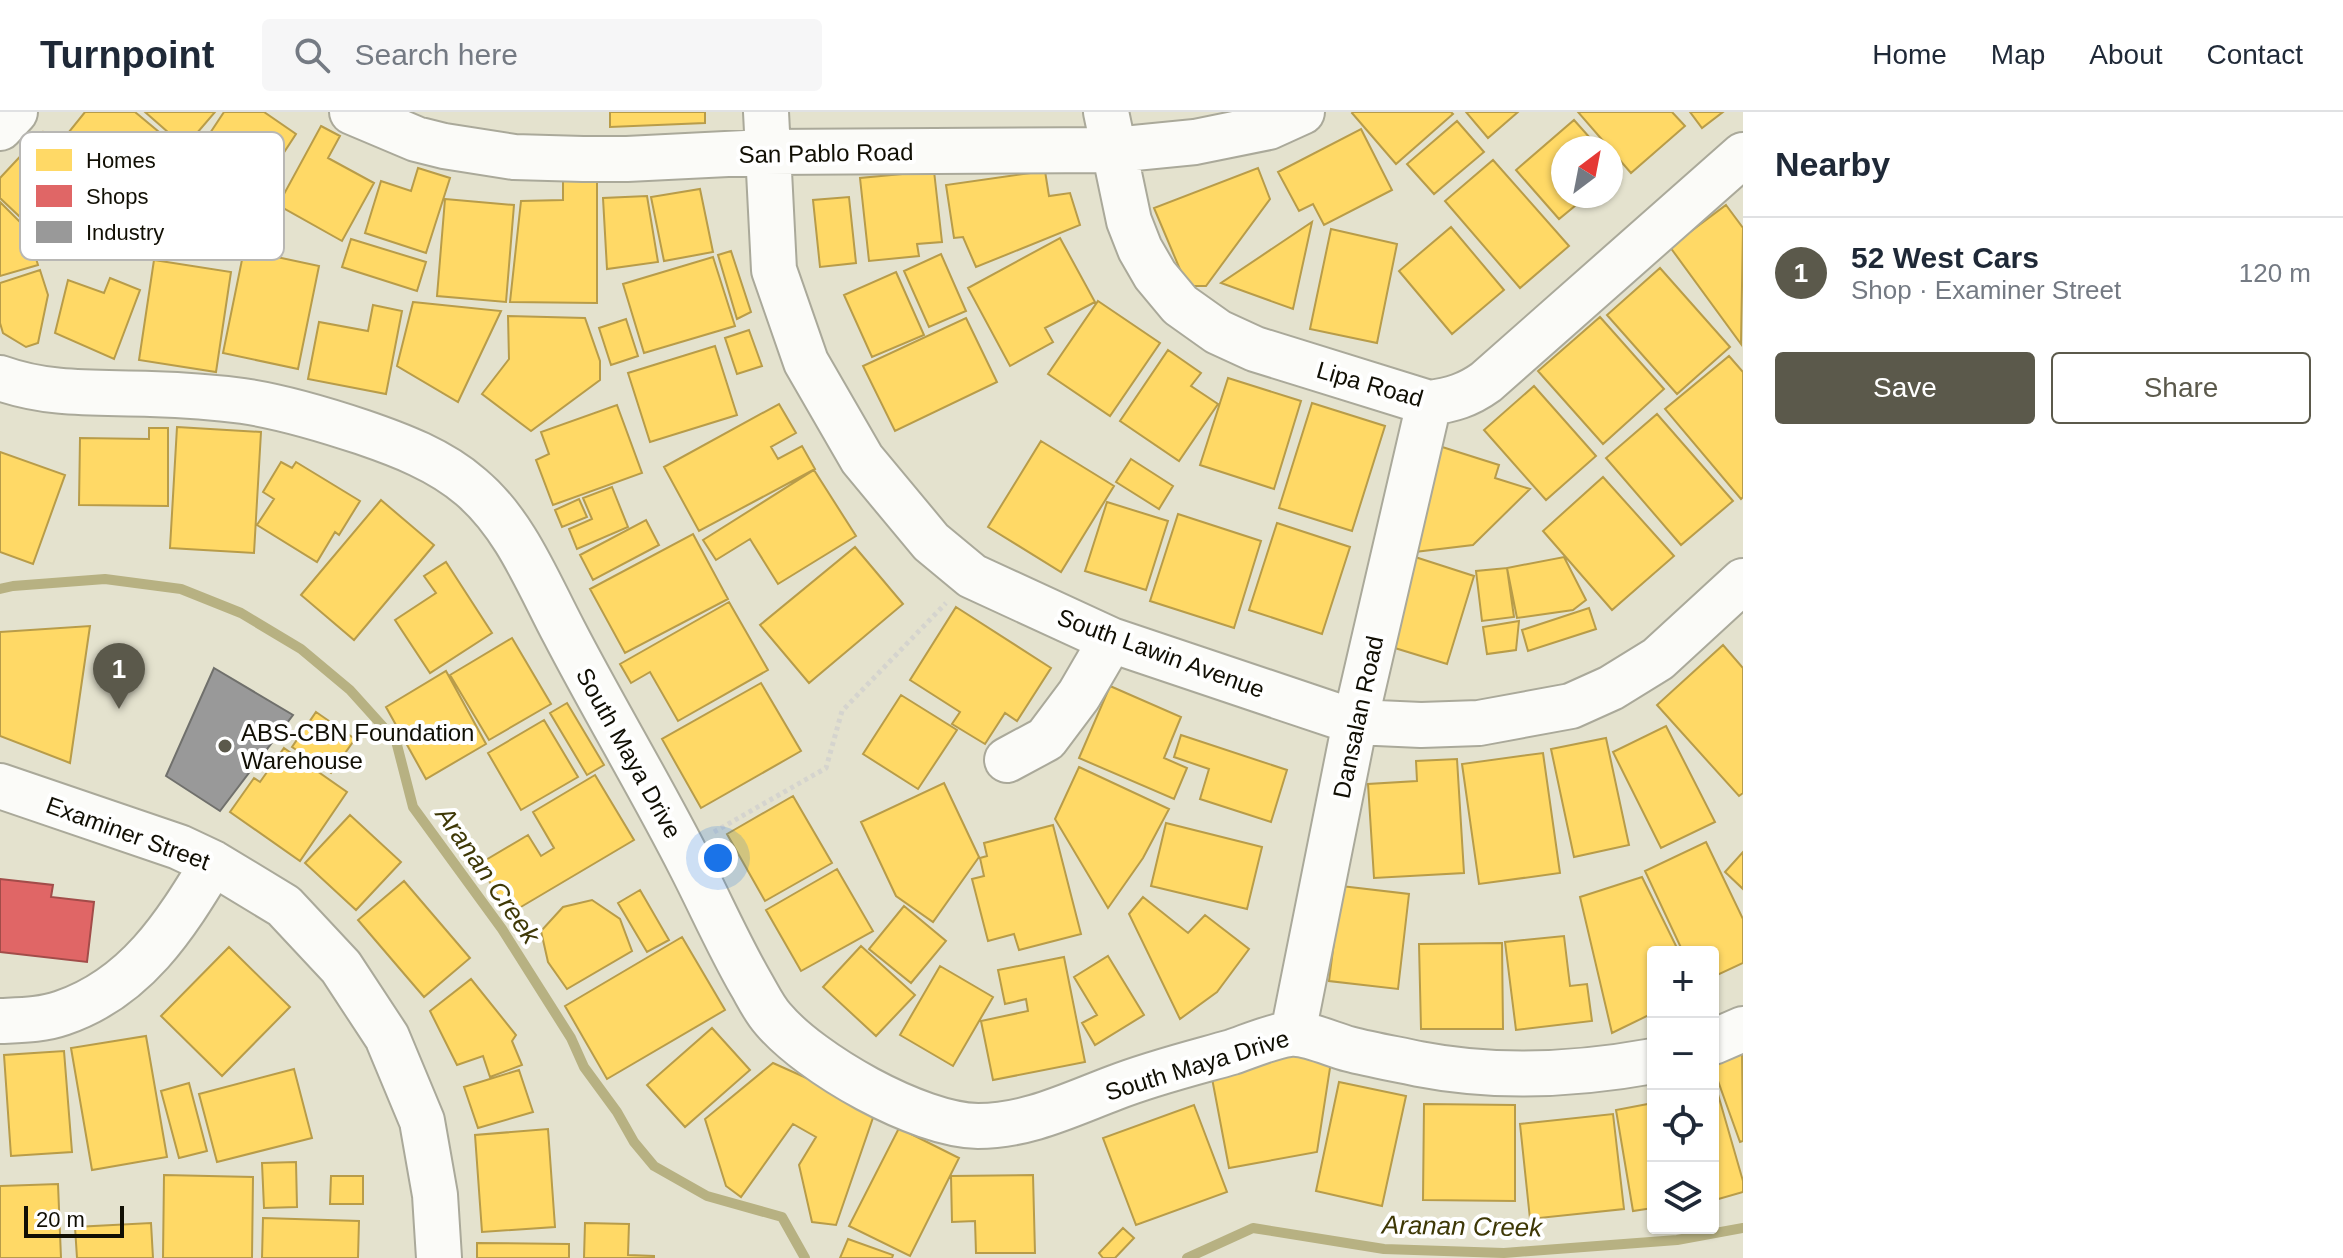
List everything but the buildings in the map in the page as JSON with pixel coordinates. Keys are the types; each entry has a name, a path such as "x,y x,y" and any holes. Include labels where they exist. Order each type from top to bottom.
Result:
{"street":[{"path":"0,128 15,112"},
{"name":"San Pablo Road","path":"352,112 416,139 473,152 514,157 627,159 767,132 1110,131 1195,142 1269,127 1302,112"},
{"name":"Lipa Road","path":"1110,131 1134,235 1155,275 1180,305 1218,332 1255,349 1429,403 1472,393 1743,155"},
{"name":"South Lawin Avenue","path":"767,132 774,270 806,362 862,459 931,542 972,576 1111,640 1355,722 1421,725 1479,723 1571,706 1611,688 1658,659 1743,581"},
{"name":"South Maya Drive","path":"0,378 26,387 75,394 151,394 244,401 303,413 415,452 470,486 493,509 532,570 770,1017 792,1038 842,1075 893,1101 944,1120 973,1126 1007,1124 1043,1117 1119,1086 1293,1033 1349,1049 1495,1075 1614,1068 1647,1062"},
{"name":"Dansalan Road","path":"1293,1033 1355,722 1429,403"},
{"path":"1007,760 1046,739 1079,695 1111,640"},
{"name":"Examiner Street","path":"0,786 179,847 213,863 284,906 341,967 387,1037 422,1121 435,1195 439,1258"},
{"path":"0,1021 61,1014 109,992 149,956 187,907 213,863"},
{"path":"1719,1039 1743,1029"}],"path":[{"path":"683,850 826,768 842,711 972,576"}],"waterway":[{"name":"Aranan Creek","path":"0,589 105,579 181,589 241,613 301,649 350,690 396,741 413,807 502,929 571,1038 584,1067 617,1112 634,1142 654,1166 707,1196 782,1217 805,1258"},
{"name":"Aranan Creek","path":"1187,1258 1253,1228 1384,1249 1504,1253 1677,1240 1743,1228"}],"place":[{"name":"52 West Cars","path":"119,709"},
{"name":"ABS-CBN Foundation Warehouse","path":"225,746"}]}
